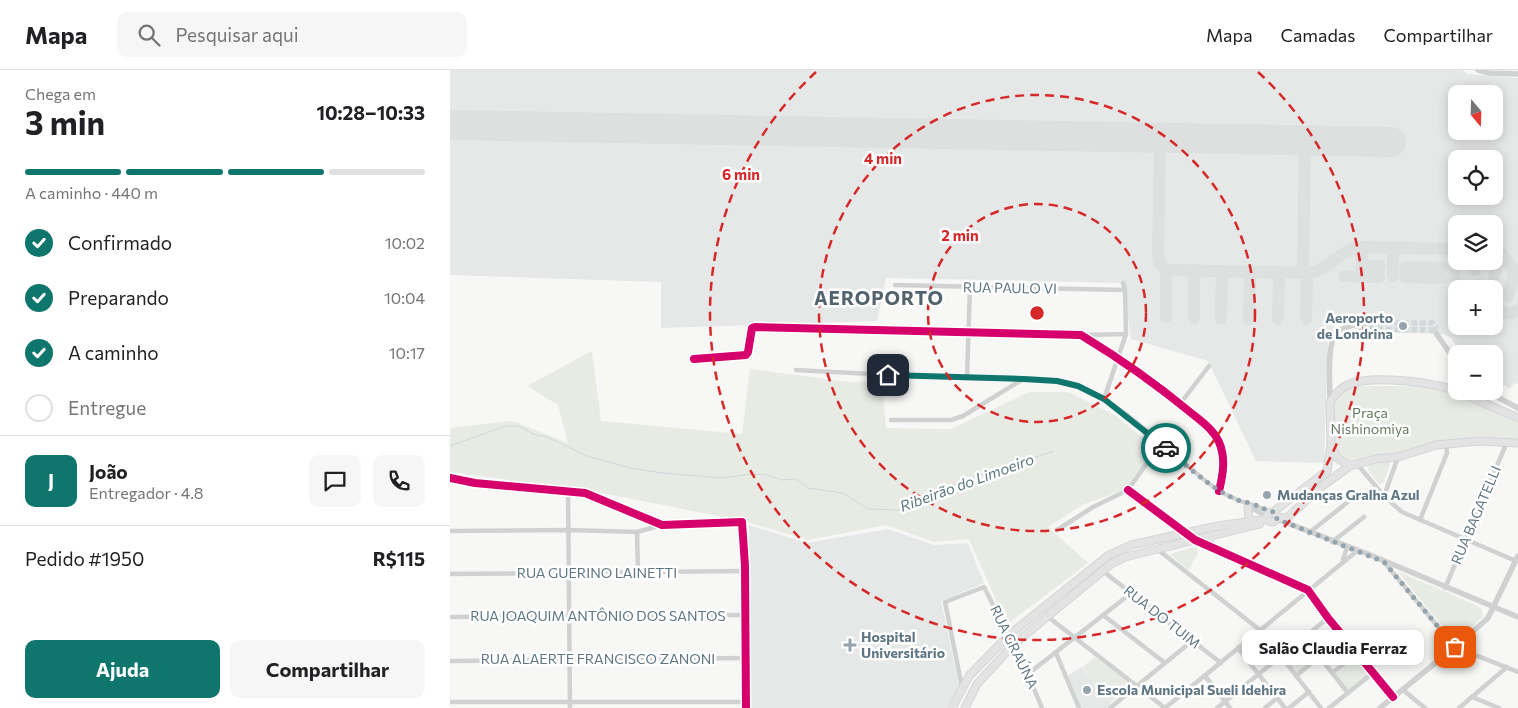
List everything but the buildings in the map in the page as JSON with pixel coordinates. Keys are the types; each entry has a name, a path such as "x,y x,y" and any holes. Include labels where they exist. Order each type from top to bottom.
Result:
{"main road":[{"path":"964,708 977,684 1013,645 1103,571 1125,557 1195,540 1271,517 1317,480 1327,471 1330,444 1330,402 1342,388 1361,381 1424,383 1448,389"},
{"path":"1477,400 1518,418"},
{"path":"952,708 970,676 1008,636 1109,555 1131,545 1271,517 1284,518 1289,516 1322,486 1353,465 1376,459 1398,457 1436,445 1479,441 1518,443"},
{"path":"1330,444 1337,458 1353,465"},
{"path":"1317,480 1322,486"},
{"path":"1247,505 1249,522"},
{"path":"1209,536 1210,547"}],"street":[{"path":"1478,70 1490,73 1518,74"},
{"path":"1104,399 1126,334 1125,290 1123,283"},
{"name":"RUA PAULO VI","path":"895,285 1125,290"},
{"path":"967,378 970,287"},
{"path":"1330,402 1332,341 1338,331 1353,324 1359,327 1369,326"},
{"path":"694,359 742,357 746,355 752,328 756,326 1082,335 1126,334"},
{"path":"1436,331 1448,350"},
{"path":"1082,335 1118,358 1212,430 1220,443 1223,458 1220,491"},
{"path":"1180,404 1209,366"},
{"path":"796,370 1023,379 1057,381 1078,386 1104,399 1220,491 1247,505 1253,504 1271,517 1518,617"},
{"path":"891,420 951,420 963,416 1023,379"},
{"path":"1503,400 1518,408"},
{"name":"RUA BAGATELLI","path":"1445,588 1507,442"},
{"path":"1057,530 1093,507 1128,490 1161,443"},
{"path":"1420,520 1447,453 1446,444"},
{"path":"1384,496 1398,457"},
{"path":"1353,465 1402,512 1517,558 1488,618 1380,708"},
{"path":"450,478 475,483 585,493 662,525"},
{"path":"568,490 570,705"},
{"path":"1128,490 1195,540 1308,590 1328,618 1393,697"},
{"path":"1309,533 1349,501"},
{"path":"1332,542 1364,517"},
{"path":"450,531 569,530 637,532 662,525 742,522 745,572 746,708"},
{"path":"637,532 638,572"},
{"path":"1342,563 1347,547"},
{"path":"1157,548 1260,630"},
{"path":"1047,616 1165,708 1357,551"},
{"path":"1384,562 1455,647 1518,672"},
{"name":"RUA DO TUIM","path":"1095,565 1221,663"},
{"name":"RUA GUERINO LAINETTI","path":"450,574 745,572"},
{"name":"RUA GRAÚNA","path":"963,688 945,602 984,587 1028,674 1042,708"},
{"path":"1028,674 1130,594"},
{"name":"RUA JOAQUIM ANTÔNIO DOS SANTOS","path":"450,617 745,615"},
{"path":"1103,615 1165,663"},
{"path":"1218,708 1328,618"},
{"path":"1304,637 1348,693"},
{"path":"1110,708 1192,641"},
{"path":"1238,648 1283,707"},
{"path":"1056,653 1079,708"},
{"path":"1332,673 1357,654"},
{"path":"1281,656 1321,708"},
{"path":"1296,676 1319,656"},
{"name":"RUA ALAERTE FRANCISCO ZANONI","path":"450,660 745,658"},
{"path":"1459,708 1507,667"},
{"path":"1329,708 1373,673"},
{"path":"1205,676 1230,708"},
{"path":"1403,690 1425,708"},
{"path":"1289,708 1309,692"},
{"path":"1472,697 1498,708"},
{"path":"1265,708 1277,698"},
{"path":"450,702 570,705 746,702"}],"shaded area":[{"path":"450,70 1462,70 1468,74 1518,78 1518,384 1515,383 1509,389 1505,385 1503,386 1503,345 1455,345 1451,338 1444,334 1369,332 1369,323 1335,325 1328,340 1324,463 1256,461 1208,361 1131,339 1123,283 886,278 877,321 661,328 661,282 450,275"},
{"name":"Hospital Universitário","path":"749,525 807,543 888,529 934,545 968,543 984,583 941,601 960,690 949,706 946,708 751,708"},
{"name":"Escola Municipal Sueli Idehira","path":"1081,667 1111,704 1106,708 1081,708 1068,676"}],"green space":[{"path":"592,351 601,421 742,434 750,369 848,382 882,381 886,428 951,429 1029,392 1068,392 1115,415 1155,448 1126,489 1082,505 1048,527 1088,563 1006,625 969,539 934,542 886,525 808,540 744,521 586,490 450,472 450,428 513,421 568,443 558,405 527,386"},
{"name":"Praça Nishinomiya","path":"1355,386 1422,386 1439,388 1448,391 1448,400 1471,400 1518,422 1518,439 1492,437 1441,440 1397,453 1351,461 1340,457 1338,453 1333,419 1334,404 1344,391"},
{"path":"1389,462 1390,465 1384,482 1379,484 1367,466"},
{"path":"1197,546 1198,554 1188,570 1170,554"},
{"path":"1397,571 1478,606 1482,610 1483,616 1461,638 1456,640 1452,638"},
{"path":"1304,640 1317,656 1297,673 1284,656"},
{"path":"1095,657 1132,685 1110,703 1082,667"},
{"path":"1357,657 1370,673 1349,690 1335,674"}],"waterway":[{"name":"Ribeirão do Limoeiro","path":"450,446 505,426 519,426 533,434 547,437 587,456 631,468 662,473 722,478 753,474 768,475 781,480 796,479 808,488 843,493 868,509 898,510 940,495 953,485 1054,451"}],"taxiway":[{"path":"1160,138 1158,257 1160,264 1167,270 1309,273 1317,271 1347,252 1362,247 1448,249"},
{"path":"1303,272 1305,140"},
{"path":"1362,247 1362,276"},
{"path":"1393,248 1393,276"},
{"path":"1503,256 1518,275"},
{"path":"1362,266 1380,266"},
{"path":"1405,267 1443,268"},
{"path":"1166,269 1166,317"},
{"path":"1194,270 1194,318"},
{"path":"1454,270 1454,278"},
{"path":"1494,277 1496,270"},
{"path":"1221,319 1222,271"},
{"path":"1508,296 1515,271"},
{"path":"1249,319 1250,272"},
{"path":"1278,319 1279,272"},
{"path":"1306,319 1307,272"},
{"path":"1344,276 1379,277"},
{"path":"1405,277 1442,278"},
{"path":"1503,311 1511,313 1518,310"}],"runway":[{"path":"450,125 1391,142"}],"tunnel":[{"path":"1369,323 1433,323 1437,329"},
{"path":"1369,329 1432,330 1436,333"}],"cycle path":[{"path":"694,359 746,355 752,328 755,327 1081,335 1151,381 1210,429 1219,442 1223,454 1223,473 1219,491"},
{"path":"450,478 475,483 585,493 662,525 742,522 745,566 746,708"},
{"path":"1128,490 1195,540 1308,590 1328,618 1393,697"}],"way so far":[{"path":"1166,448 1220,491 1235,499 1253,504 1270,512 1275,512 1277,519 1384,562 1455,647"}],"place":[{"name":"Aeroporto de Londrina","path":"1403,326"},
{"name":"Mudanças Gralha Azul","path":"1267,495"},
{"name":"Hospital Universitário","path":"850,645"},
{"name":"Salão Claudia Ferraz","path":"1455,647"},
{"name":"Escola Municipal Sueli Idehira","path":"1087,690"}],"district":[{"name":"AEROPORTO","path":"879,298"}],"route":[{"path":"888,375 1023,379 1057,381 1078,386 1104,399 1166,448"}]}
